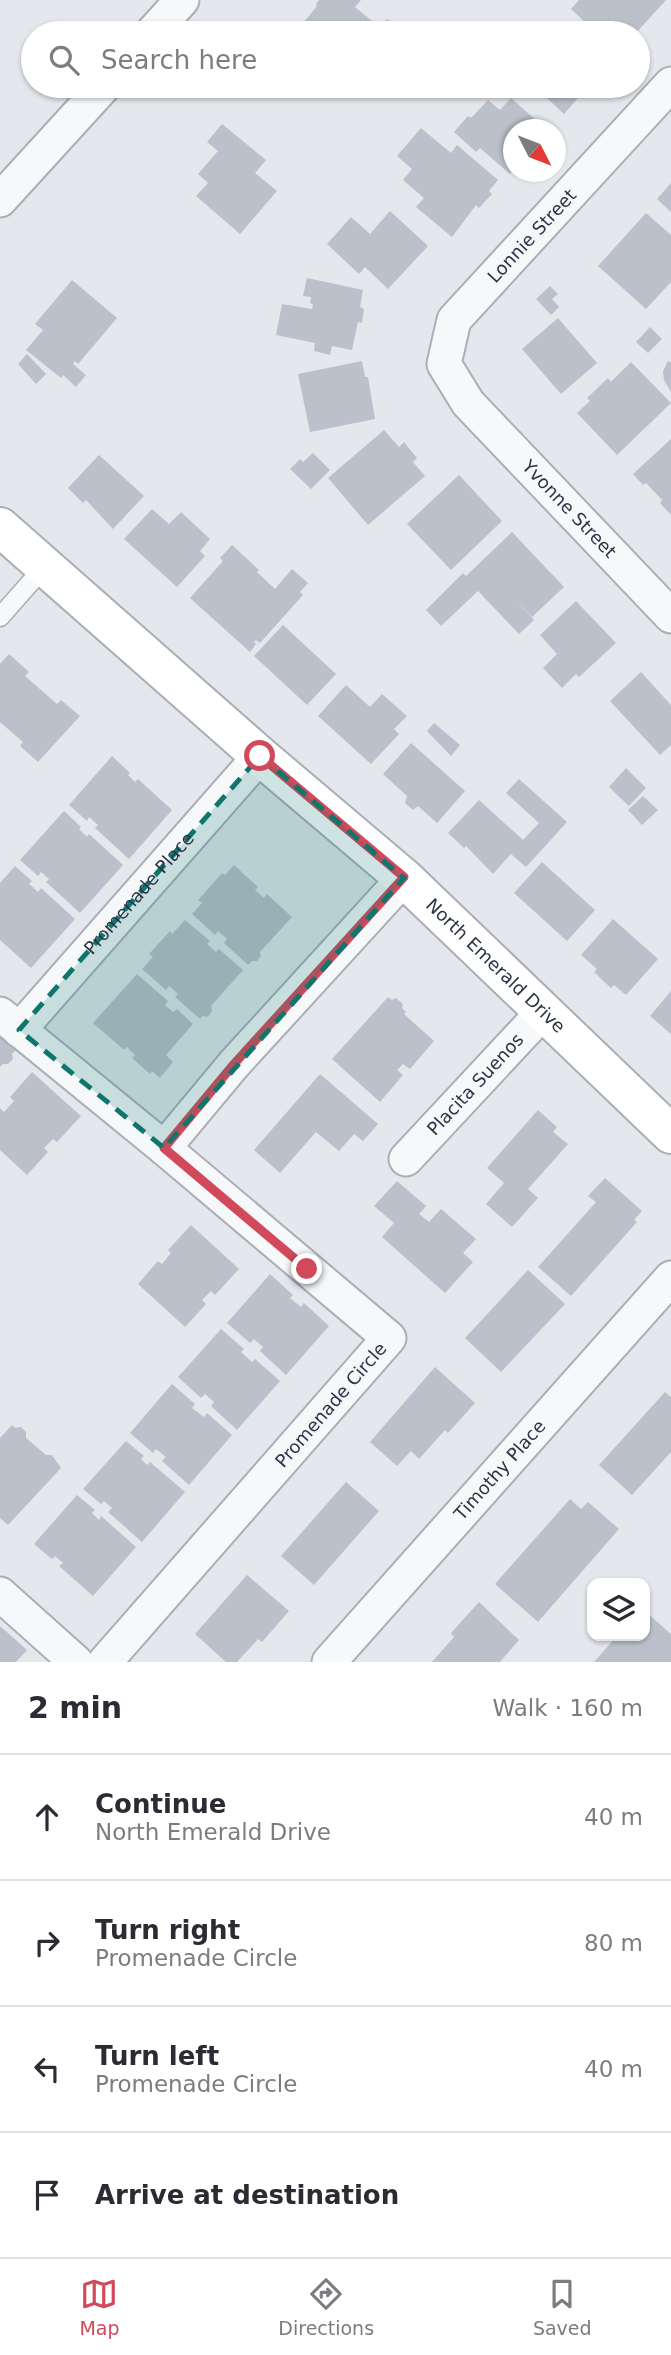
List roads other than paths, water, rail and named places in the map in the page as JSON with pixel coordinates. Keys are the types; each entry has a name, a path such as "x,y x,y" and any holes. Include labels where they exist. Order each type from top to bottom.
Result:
{"main road":[{"name":"North Emerald Drive","path":"0,527 260,756 404,877 671,1133"}],"street":[{"path":"163,21 182,0"},
{"name":"Lonnie Street","path":"468,404 444,364 454,320 671,84"},
{"path":"0,200 93,98"},
{"name":"Yvonne Street","path":"468,404 671,616"},
{"name":"Promenade Place","path":"9,1022 260,756"},
{"path":"164,1148 234,1064 404,877"},
{"name":"Placita Suenos","path":"406,1159 544,1011"},
{"name":"Promenade Circle","path":"9,1022 164,1148 389,1338 105,1662"},
{"name":"Timothy Place","path":"329,1662 671,1278"},
{"path":"0,1594 76,1662"}],"lane":[{"path":"0,617 44,566"}]}
